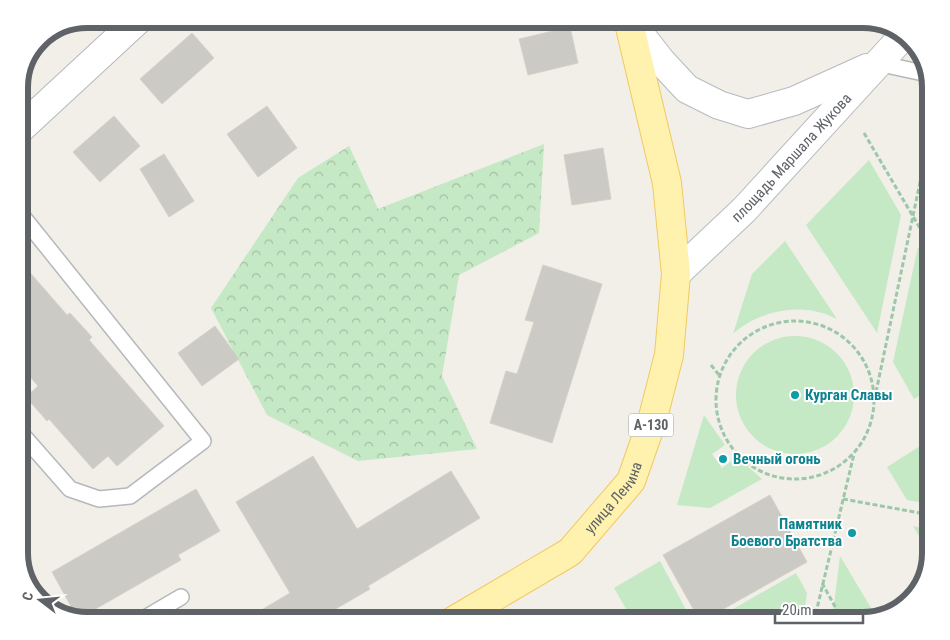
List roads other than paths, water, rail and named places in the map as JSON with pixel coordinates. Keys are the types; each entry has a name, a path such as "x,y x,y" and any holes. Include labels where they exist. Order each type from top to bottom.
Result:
{"main road":[{"path":"28,122 129,28"},
{"name":"площадь Маршала Жукова","path":"630,28 667,182 676,274"},
{"name":"площадь Маршала Жукова","path":"635,28 686,89 719,105 748,114 794,101 877,63"},
{"path":"877,63 900,39"},
{"name":"площадь Маршала Жукова","path":"676,274 744,210 877,63"},
{"name":"улица Ленина","path":"468,612 570,552 631,481 652,421 669,355 676,274"}],"lane":[{"path":"877,63 921,73"},
{"path":"28,223 203,441 130,496 98,499 70,489 28,441"},
{"path":"155,612 181,597"}],"place":[{"name":"Курган Славы","path":"795,395"},
{"name":"Вечный огонь","path":"723,459"},
{"name":"Памятник Боевого Братства","path":"852,533"}]}
